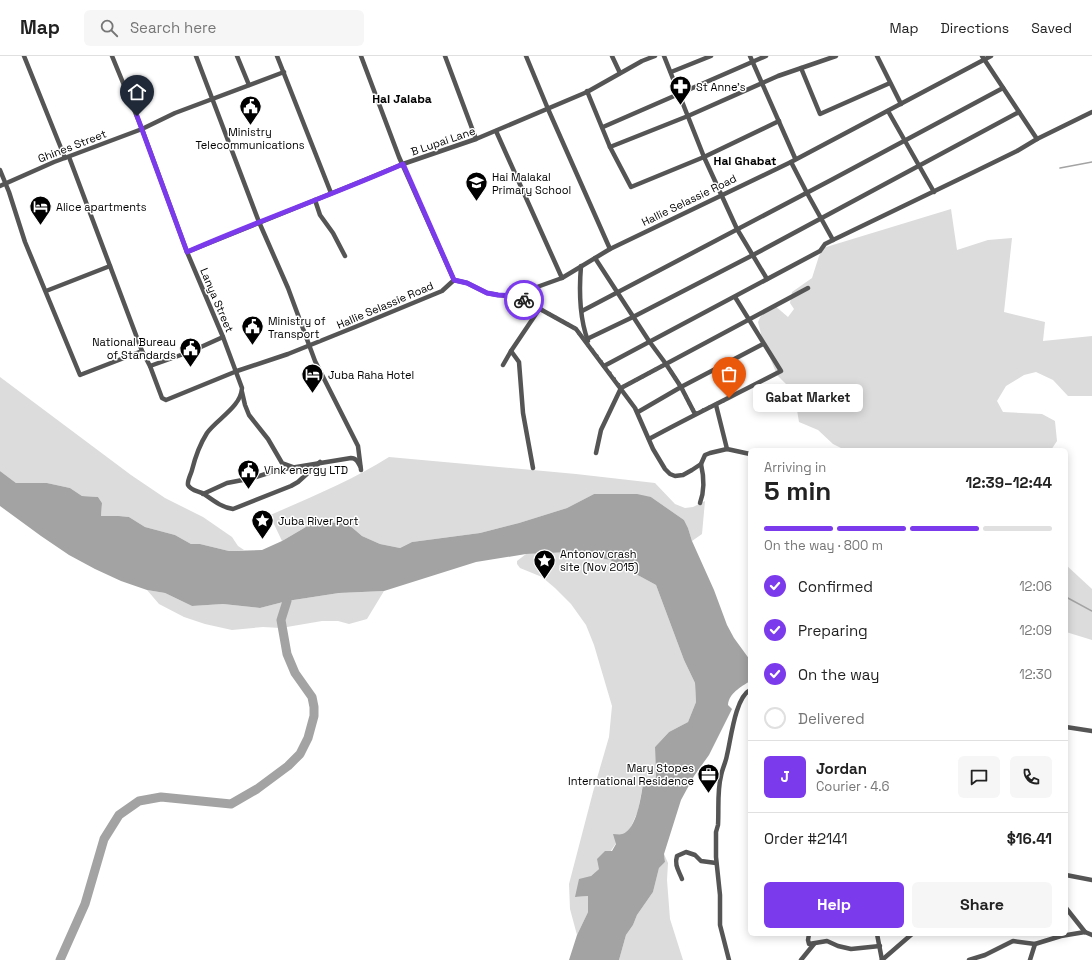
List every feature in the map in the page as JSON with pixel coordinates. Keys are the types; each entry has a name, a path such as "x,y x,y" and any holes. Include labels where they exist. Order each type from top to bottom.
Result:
{"street":[{"name":"Hallie Selassie Road","path":"24,56 67,158 142,352 150,366 162,398 166,400 237,371 288,354 442,291 454,280 467,283 487,293 512,296 562,278 610,249 793,160 888,111 983,58 991,56"},
{"name":"Lanya Street","path":"112,56 142,129 187,252 223,337 230,358 237,371 246,409 268,439 282,463 294,467"},
{"path":"196,56 259,222 288,288 315,361 358,446 362,470 354,458 320,462 227,484 203,494"},
{"path":"237,56 249,85"},
{"path":"277,56 331,193"},
{"path":"361,56 403,164 454,280"},
{"path":"445,56 476,140"},
{"path":"526,56 610,249"},
{"path":"612,56 620,73"},
{"name":"B Lupai Lane","path":"187,252 403,164 476,140 587,92 620,73 655,56"},
{"path":"664,56 704,157 737,229 767,279"},
{"path":"671,72 711,56"},
{"path":"750,56 779,121 807,193 833,240"},
{"path":"603,127 766,56"},
{"path":"610,147 688,116 762,83 836,56"},
{"path":"877,56 901,104"},
{"path":"983,58 1038,138"},
{"path":"801,68 820,114 890,83"},
{"name":"Ghines Street","path":"0,186 142,129 175,113 284,72"},
{"path":"582,310 807,193 1003,88"},
{"path":"587,92 587,90 610,147 631,188 704,157 779,121"},
{"path":"888,111 934,192"},
{"path":"587,339 753,255 1019,112"},
{"path":"604,366 735,297 820,250 825,244 1017,151 1038,138 1092,112"},
{"path":"496,131 562,278"},
{"path":"0,170 24,242 46,291 80,375 142,352"},
{"path":"315,200 320,216 333,233 344,256"},
{"path":"595,258 681,387 695,414"},
{"path":"46,291 110,266"},
{"path":"581,266 579,285 582,314 587,339 595,355"},
{"path":"596,454 601,430 621,388 808,288"},
{"path":"512,296 540,308 576,329 638,412 653,449 665,469 675,476 683,475 701,464"},
{"path":"649,439 781,371 735,297"},
{"path":"503,365 540,308"},
{"path":"150,366 192,351 223,337"},
{"path":"638,412 681,387 763,344"},
{"path":"511,351 519,362 522,413 533,468"},
{"path":"242,390 234,405 207,434 194,463 188,485 193,490 203,494 214,502 233,509 291,486 320,462"},
{"path":"716,405 727,449"},
{"path":"700,503 703,495 704,482 701,464 705,455 727,449 748,454"},
{"path":"729,960 720,925 720,895 716,863 716,832 718,825 720,776 727,755 738,710 744,695 748,692"},
{"path":"1068,727 1092,731"},
{"path":"682,879 677,869 677,856 686,852 695,855 702,861 716,863"},
{"path":"1068,875 1092,880"},
{"path":"1068,911 1085,932 1092,935"},
{"path":"1068,935 1085,932"},
{"path":"809,936 809,944 827,941 838,946 851,949 880,946"},
{"path":"878,936 882,960"},
{"path":"882,960 910,936"},
{"path":"970,960 1013,941 1035,944 1061,936"},
{"path":"801,960 814,944"},
{"path":"1030,960 1035,944"}],"shaded area":[{"path":"951,209 957,250 988,240 1012,238 1004,312 1045,322 1043,341 1092,336 1092,396 1068,396 1053,380 1036,372 1024,375 1006,386 997,401 1003,412 1042,414 1055,421 1057,441 1052,448 841,448 833,444 818,430 799,422 796,404 787,385 777,375 762,338 758,322 763,311 774,305 788,317 794,309 790,303 792,292 812,278 823,248"},
{"path":"0,377 131,475 165,498 203,517 232,537 238,546 244,550 229,551 200,544 191,544 175,535 145,527 129,517 101,516 102,503 98,497 82,496 70,488 47,483 16,483 0,471"},
{"path":"389,457 576,474 655,483 675,504 685,508 693,507 705,501 702,534 692,541 684,520 651,497 594,494 567,508 519,523 480,533 412,542 400,548 380,544 362,536 348,524 316,521 282,541 273,522 268,516 345,481"},
{"path":"0,471 16,483 47,483 70,488 82,496 98,497 102,503 101,516 129,517 145,527 175,535 191,544 200,544 229,551 262,550 282,541 316,521 348,524 362,536 380,544 400,548 412,542 480,533 519,523 567,508 594,494 637,494 651,497 684,520 714,590 727,625 734,638 748,657 748,682 736,691 731,697 728,705 732,709 709,755 694,776 681,800 664,854 665,862 659,868 653,892 637,915 633,925 626,935 619,960 569,960 577,935 588,912 588,896 575,897 579,879 591,876 599,869 597,859 605,851 612,851 616,844 613,834 622,834 627,831 635,820 643,784 656,777 655,747 669,732 688,722 696,702 695,683 684,660 656,585 610,560 571,552 526,554 476,562 384,591 339,593 287,601 260,608 223,604 192,606 165,593 147,590 121,581 95,569 69,555 0,506"},
{"path":"571,552 610,560 656,585 684,660 695,683 696,702 688,722 669,732 655,747 656,777 643,784 638,811 629,831 622,834 599,869 591,876 576,897 588,896 588,912 577,935 570,909 569,884 609,737 612,706 594,645 586,625 571,604 555,588 542,577 520,568 517,564 517,561 526,554"},
{"path":"1068,567 1092,589 1092,640 1068,633"},
{"path":"147,590 165,593 192,606 223,604 260,608 287,601 339,593 384,591 367,619 349,624 338,621 322,621 281,628 263,627 232,630 205,624 184,617 159,604"},
{"path":"664,854 668,863 667,880 670,919 683,960 619,960 626,935 633,925 637,915 653,892 659,868 665,862"}],"waterway":[{"path":"1060,168 1092,162"},
{"path":"1068,598 1092,611"},
{"path":"60,960 85,904 104,839 119,815 139,801 161,797 231,804 257,789 288,766 300,754 308,738 314,716 314,707 312,697 295,673 287,654 281,620 287,601"}],"way so far":[{"path":"524,300 576,329 621,388 666,364 681,387 695,414 729,398"}],"place":[{"name":"St Anne's","path":"680,106"},
{"name":"Ministry Telecommunications","path":"250,126"},
{"name":"Hai Malakal Primary School","path":"476,202"},
{"name":"Alice apartments","path":"40,226"},
{"name":"Ministry of Transport","path":"253,346"},
{"name":"National Bureau of Standards","path":"191,368"},
{"name":"Juba Raha Hotel","path":"312,394"},
{"name":"Gabat Market","path":"729,398"},
{"name":"Vink energy LTD","path":"249,490"},
{"name":"Juba River Port","path":"262,540"},
{"name":"Antonov crash site (Nov 2015)","path":"544,580"},
{"name":"Mary Stopes International Residence","path":"709,794"}],"district":[{"name":"Hai Jalaba","path":"402,99"},
{"name":"Hai Ghabat","path":"745,161"}],"route":[{"path":"137,116 187,252 331,193 367,180 403,164 454,280 467,283 487,293 512,296 524,300"}]}
